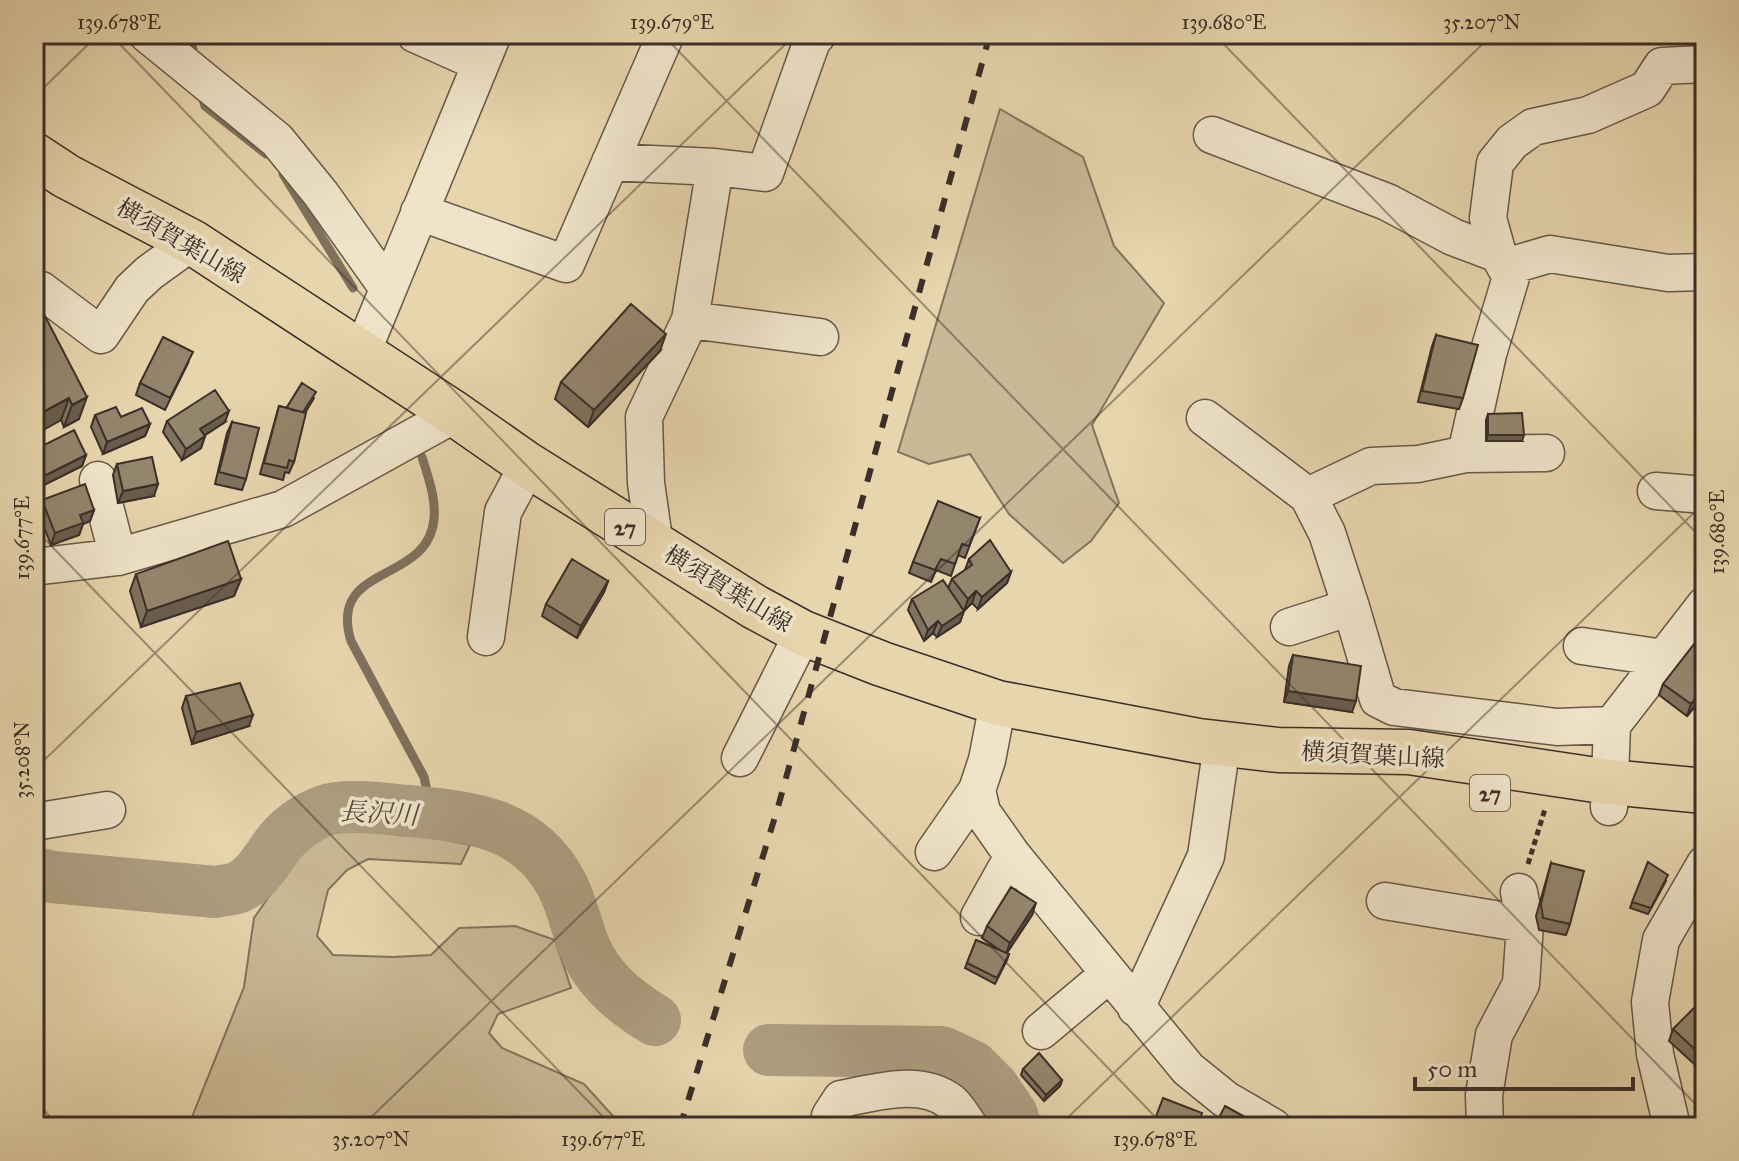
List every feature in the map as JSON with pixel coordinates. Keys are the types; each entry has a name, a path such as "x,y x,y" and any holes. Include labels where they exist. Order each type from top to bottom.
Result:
{"main road":[{"name":"横須賀葉山線","path":"34,155 66,176 192,242 528,465 655,546 803,633 882,664 998,703 1222,744 1278,750 1409,752 1705,818"},
{"name":"横須賀葉山線","path":"1278,750 1374,779 1548,801 1705,791"}],"street":[{"path":"147,34 277,140 321,194 387,287"},
{"path":"361,355 486,48 415,34"},
{"path":"419,212 566,264 666,34"},
{"path":"610,162 715,167 765,173 812,41 818,34"},
{"path":"1466,454 1488,354 1511,277 1488,218 1495,163 1512,142 1533,127 1588,115 1647,89 1662,66 1705,64"},
{"path":"1212,135 1387,202 1502,260 1550,254 1668,273 1705,272"},
{"path":"655,546 646,483 644,417 690,320 715,167"},
{"path":"41,290 101,335 132,289 192,242"},
{"path":"690,320 820,337"},
{"path":"34,567 118,557 283,509 455,414"},
{"path":"1205,418 1308,496 1327,533 1378,699 1394,707 1557,727 1612,725"},
{"path":"1308,496 1371,466 1418,464 1466,454 1546,453"},
{"path":"486,637 503,512 528,465"},
{"path":"98,480 118,557"},
{"path":"1656,491 1705,495"},
{"path":"1609,795 1612,725 1705,605"},
{"path":"1289,627 1351,607"},
{"path":"740,758 803,633"},
{"path":"1582,646 1664,658"},
{"path":"934,852 977,790 987,760 998,703"},
{"path":"1136,1008 1206,856 1222,744"},
{"path":"977,790 982,812 1013,856 1188,1069 1225,1099 1273,1127"},
{"path":"34,822 107,810"},
{"path":"979,917 1013,856"},
{"path":"1672,1127 1655,1054 1650,1002 1661,940 1705,864"},
{"path":"1385,901 1522,908 1521,984 1494,1035 1484,1095 1485,1127"},
{"path":"1041,1031 1109,974"},
{"path":"834,1127 830,1116 841,1099 901,1088 928,1092 951,1102 970,1127"}],"path":[{"path":"1522,908 1548,801"}],"shaded area":[{"path":"1000,109 1083,157 1114,246 1164,303 1092,425 1119,503 1091,541 1063,563 1009,514 970,454 929,464 898,452"},
{"path":"377,825 470,845 461,864 368,859 347,870 328,890 317,936 333,955 393,957 431,955 459,928 515,926 555,940 571,988 498,1014 489,1033 502,1048 584,1084 623,1127 460,1127 414,1123 408,1127 188,1127 244,987 254,918 298,855 330,827"}],"building":[{"path":"34,295 87,397 72,405 69,398 34,417"},
{"path":"631,304 666,334 594,410 561,382"},
{"path":"1436,335 1478,345 1463,398 1422,391"},
{"path":"163,337 193,352 170,398 140,383"},
{"path":"302,383 316,392 303,412 287,407"},
{"path":"215,390 229,411 200,429 205,436 186,449 167,421"},
{"path":"279,406 306,413 294,462 289,460 287,468 264,463"},
{"path":"116,407 121,417 142,408 150,424 107,442 95,415"},
{"path":"1522,413 1524,435 1488,435 1488,414"},
{"path":"232,422 259,428 246,479 219,472"},
{"path":"74,430 86,455 44,476 34,450"},
{"path":"152,457 158,484 123,491 117,464"},
{"path":"85,484 94,510 80,515 83,523 55,533 42,500"},
{"path":"938,501 980,518 969,546 962,544 955,564 941,559 935,570 913,562"},
{"path":"990,540 1011,572 982,597 976,591 968,599 952,579 972,565 969,559"},
{"path":"228,541 241,579 147,611 136,574"},
{"path":"572,559 608,581 581,626 546,604"},
{"path":"943,580 964,611 942,626 938,621 928,630 912,599"},
{"path":"1705,630 1705,687 1691,704 1663,684"},
{"path":"1293,655 1361,666 1356,701 1288,691"},
{"path":"240,683 253,715 196,732 186,696"},
{"path":"1648,862 1668,875 1651,908 1632,902"},
{"path":"1551,863 1584,871 1570,924 1543,918 1541,904"},
{"path":"1011,887 1036,903 1010,943 987,926"},
{"path":"976,940 1009,954 997,978 967,963"},
{"path":"1703,999 1705,1001 1705,1059 1673,1029"},
{"path":"1039,1053 1062,1080 1046,1095 1023,1069"},
{"path":"1163,1098 1202,1113 1197,1127 1152,1127"},
{"path":"1225,1106 1263,1127 1214,1127"}],"waterway":[{"path":"190,34 194,55"},
{"path":"203,99 205,106 266,154"},
{"path":"283,174 353,288"},
{"path":"422,457 434,503 434,519 428,540 415,555 365,586 353,598 347,616 351,641 424,777 432,814"},
{"name":"長沢川","path":"34,872 52,877 215,892 246,883 291,831 305,820 329,809 372,808 476,820 515,835 548,863 565,891 584,946 596,969 623,998 655,1020"},
{"name":"長沢川","path":"769,1050 942,1052 972,1066 994,1088 1012,1115 1016,1127"}],"railway":[{"path":"680,1127 778,807 990,34"}]}
